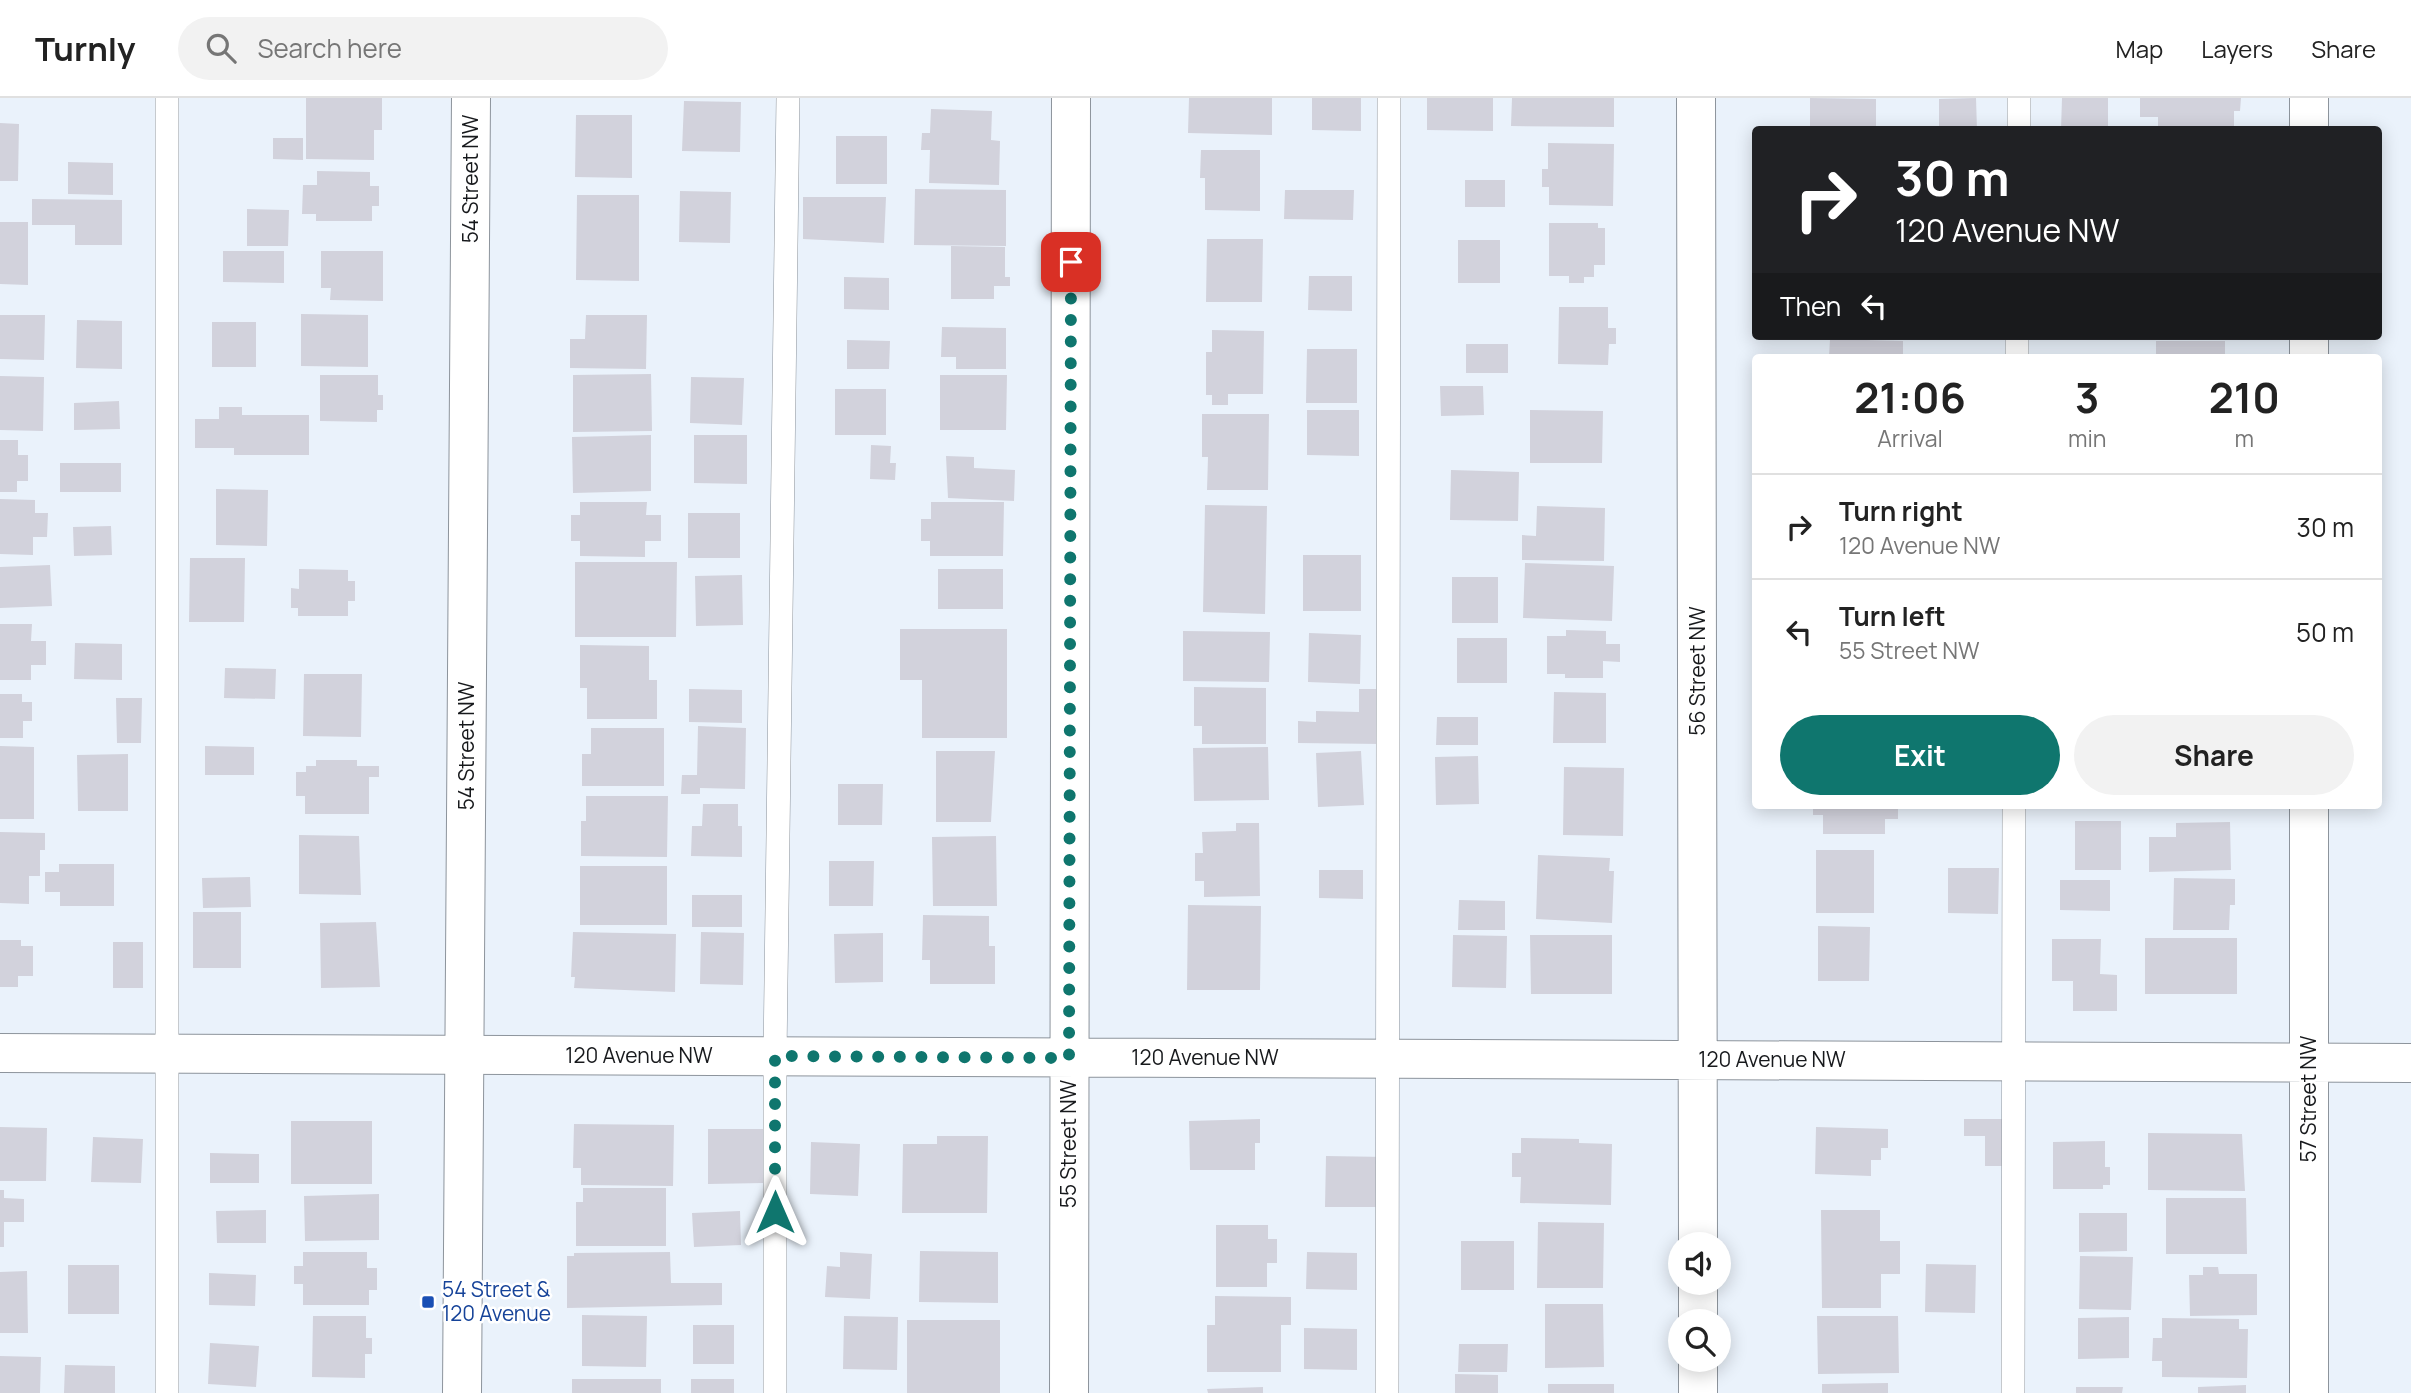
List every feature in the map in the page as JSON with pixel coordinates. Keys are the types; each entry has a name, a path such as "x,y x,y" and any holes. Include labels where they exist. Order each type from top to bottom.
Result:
{"street":[{"name":"54 Street NW","path":"462,1393 471,98"},
{"name":"55 Street NW","path":"1069,1393 1071,98"},
{"name":"56 Street NW","path":"1696,98 1698,1232"},
{"path":"2309,98 2309,126"},
{"name":"57 Street NW","path":"2309,809 2309,1393"},
{"name":"120 Avenue NW","path":"0,1053 2411,1063"},
{"path":"1698,1372 1698,1393"}],"lane":[{"path":"167,98 167,1393"},
{"path":"775,1393 775,1056 788,98"},
{"path":"1387,1393 1389,98"},
{"path":"2019,98 2019,126"},
{"path":"2013,1393 2014,809"}],"building":[{"path":"306,98 382,98 382,130 374,130 374,160 306,159"},
{"path":"1189,98 1272,98 1272,135 1188,133"},
{"path":"1312,98 1361,98 1361,131 1312,130"},
{"path":"1427,98 1493,98 1493,131 1427,130"},
{"path":"1512,98 1614,98 1614,127 1511,126"},
{"path":"1810,98 1876,99 1876,126 1810,126"},
{"path":"1976,98 1977,126 1939,126 1939,99"},
{"path":"2062,98 2108,98 2108,126 2061,126"},
{"path":"2140,98 2241,98 2240,111 2234,111 2234,126 2158,126 2158,117 2140,117"},
{"path":"684,101 741,102 740,152 682,151"},
{"path":"931,109 992,111 991,140 1000,141 999,185 929,183 930,150 921,150 922,133 930,133"},
{"path":"576,115 632,115 632,178 575,177"},
{"path":"0,123 19,124 18,181 0,181"},
{"path":"836,136 887,136 887,184 836,184"},
{"path":"273,138 303,138 303,160 273,159"},
{"path":"1548,143 1614,144 1613,206 1549,205 1549,187 1542,187 1542,169 1548,169"},
{"path":"1201,150 1260,150 1260,211 1205,210 1205,178 1200,178"},
{"path":"68,162 113,163 113,195 68,194"},
{"path":"317,171 370,172 370,186 379,186 379,206 372,206 372,221 316,221 316,214 302,214 303,185 317,185"},
{"path":"1465,180 1505,180 1505,207 1465,207"},
{"path":"915,189 1006,190 1006,246 914,245"},
{"path":"1285,190 1354,190 1353,220 1284,219"},
{"path":"680,191 731,192 730,243 679,242"},
{"path":"577,195 639,195 639,281 576,280"},
{"path":"803,197 886,197 884,243 803,239"},
{"path":"32,199 122,200 122,245 75,245 75,225 32,225"},
{"path":"247,209 289,210 288,246 247,246"},
{"path":"0,222 28,222 28,285 0,284"},
{"path":"1549,223 1598,223 1598,228 1605,228 1605,265 1594,265 1594,277 1584,277 1584,283 1569,283 1569,276 1549,276"},
{"path":"1207,239 1263,239 1262,302 1206,302"},
{"path":"1458,240 1500,240 1500,283 1458,283"},
{"path":"951,246 1005,247 1005,277 1010,277 1010,286 994,286 994,299 951,299"},
{"path":"223,251 284,251 284,283 223,282"},
{"path":"321,251 383,251 383,301 330,300 331,288 321,288"},
{"path":"1309,276 1352,276 1352,311 1308,310"},
{"path":"844,277 889,278 889,310 844,309"},
{"path":"1559,307 1608,307 1608,328 1616,328 1616,344 1609,344 1608,365 1558,364"},
{"path":"301,314 368,315 368,367 301,366"},
{"path":"0,315 45,315 44,360 0,359"},
{"path":"586,315 647,315 646,369 570,368 570,339 585,339"},
{"path":"77,320 122,321 122,369 76,368"},
{"path":"212,322 256,322 256,367 212,367"},
{"path":"942,327 1006,328 1006,369 956,369 956,357 941,357"},
{"path":"1212,330 1264,331 1263,394 1228,394 1228,405 1212,405 1212,395 1206,395 1206,352 1212,352"},
{"path":"847,340 890,341 889,369 847,369"},
{"path":"1830,340 1903,341 1903,354 1829,354"},
{"path":"2156,341 2225,341 2225,354 2156,354"},
{"path":"1466,344 1508,344 1508,373 1466,373"},
{"path":"1307,349 1357,349 1357,403 1306,403"},
{"path":"651,374 652,431 573,432 573,375"},
{"path":"320,375 378,375 378,395 383,395 383,410 377,410 377,422 320,421"},
{"path":"940,375 1007,375 1006,430 940,430"},
{"path":"0,376 44,377 43,431 0,430"},
{"path":"691,377 744,378 742,425 690,423"},
{"path":"1440,386 1483,386 1484,415 1441,416"},
{"path":"835,389 886,389 886,435 835,435"},
{"path":"119,401 120,429 74,430 74,403"},
{"path":"219,407 242,407 242,415 309,415 309,455 234,455 234,448 195,448 195,419 219,419"},
{"path":"1307,410 1359,410 1359,456 1307,455"},
{"path":"1530,410 1603,411 1602,463 1530,463"},
{"path":"1202,414 1269,414 1268,490 1207,490 1208,457 1202,457"},
{"path":"651,435 651,491 573,493 572,437"},
{"path":"694,435 747,435 747,484 694,483"},
{"path":"0,440 18,440 18,455 28,455 28,481 17,481 17,492 0,492"},
{"path":"871,445 891,446 890,463 896,463 895,480 870,479"},
{"path":"946,456 974,457 974,468 1015,470 1014,501 948,498"},
{"path":"60,463 121,463 121,492 60,492"},
{"path":"1451,470 1519,472 1518,521 1450,520"},
{"path":"216,489 268,490 267,546 216,545"},
{"path":"0,499 35,500 35,513 48,513 47,537 33,537 33,555 0,554"},
{"path":"580,502 647,502 646,515 661,515 661,541 645,541 645,557 580,556 580,541 571,541 571,515 580,515"},
{"path":"931,502 1004,502 1003,556 930,556 930,541 921,541 921,519 931,519"},
{"path":"1205,505 1267,506 1265,614 1203,612"},
{"path":"1537,506 1605,508 1604,561 1522,560 1522,535 1536,536"},
{"path":"688,513 740,513 740,558 688,558"},
{"path":"111,526 112,555 74,556 73,527"},
{"path":"1303,555 1361,555 1361,611 1303,611"},
{"path":"190,558 245,558 244,622 189,622"},
{"path":"575,562 677,562 676,637 575,637"},
{"path":"1525,563 1614,566 1612,621 1523,618"},
{"path":"50,565 52,606 0,608 0,567"},
{"path":"299,569 348,570 348,581 355,581 355,601 348,601 348,616 298,616 298,608 291,608 291,588 299,589"},
{"path":"938,569 1003,569 1003,609 938,609"},
{"path":"742,575 743,625 696,626 695,576"},
{"path":"1452,577 1498,577 1498,623 1452,623"},
{"path":"0,624 32,624 31,641 46,641 46,665 31,665 31,680 0,680"},
{"path":"900,629 1007,629 1007,738 922,738 922,680 900,680"},
{"path":"1566,630 1606,631 1606,644 1620,644 1620,662 1603,661 1603,678 1565,678 1565,674 1547,674 1547,636 1566,636"},
{"path":"1183,631 1270,632 1269,682 1183,681"},
{"path":"1309,633 1361,635 1360,684 1308,682"},
{"path":"1457,638 1507,638 1507,683 1457,683"},
{"path":"75,643 122,644 122,680 74,679"},
{"path":"580,645 649,646 649,680 657,680 657,719 587,719 587,688 580,688"},
{"path":"225,668 276,669 275,699 224,698"},
{"path":"304,674 362,674 361,737 303,736"},
{"path":"1194,687 1266,688 1266,744 1202,744 1202,726 1194,726"},
{"path":"689,689 742,690 742,723 689,722"},
{"path":"1359,689 1387,689 1381,744 1298,743 1298,721 1316,722 1316,711 1359,712"},
{"path":"1554,692 1606,693 1606,743 1553,743"},
{"path":"0,694 22,694 22,702 32,702 32,721 23,721 23,738 0,738"},
{"path":"116,698 142,698 141,743 117,743"},
{"path":"1437,717 1478,717 1478,745 1436,745"},
{"path":"698,726 746,728 745,789 700,788 700,794 681,794 682,775 697,775"},
{"path":"591,728 664,728 664,786 582,786 582,754 591,754"},
{"path":"0,746 34,747 34,819 0,819"},
{"path":"205,746 254,747 254,775 205,775"},
{"path":"1268,747 1269,800 1194,801 1193,748"},
{"path":"936,751 995,751 991,822 936,822"},
{"path":"1361,751 1364,805 1318,807 1316,753"},
{"path":"128,754 128,811 78,811 77,755"},
{"path":"1478,756 1479,804 1436,805 1435,757"},
{"path":"316,760 357,760 357,766 379,766 379,777 369,777 369,814 305,814 305,796 296,796 296,772 306,772 306,766 316,766"},
{"path":"1564,767 1624,768 1623,836 1563,835"},
{"path":"838,784 883,784 882,825 838,825"},
{"path":"586,796 668,796 667,857 581,856 581,821 586,821"},
{"path":"703,804 738,804 738,826 742,826 742,857 691,856 692,826 702,826"},
{"path":"1813,809 1898,809 1898,819 1885,819 1885,834 1823,834 1823,815 1813,815"},
{"path":"2075,821 2121,821 2121,870 2075,870"},
{"path":"2230,822 2231,870 2149,872 2149,837 2176,837 2176,823"},
{"path":"1236,823 1259,823 1260,896 1204,897 1204,881 1195,881 1195,853 1203,853 1202,832 1236,831"},
{"path":"0,832 45,833 45,850 40,850 40,876 29,876 29,904 0,903"},
{"path":"299,835 359,836 361,895 299,894"},
{"path":"996,836 997,906 933,906 932,837"},
{"path":"1816,850 1874,850 1874,913 1816,913"},
{"path":"1538,855 1610,858 1609,871 1614,871 1612,923 1536,919"},
{"path":"829,861 874,861 873,906 829,906"},
{"path":"59,864 114,864 114,906 60,906 60,892 45,892 45,872 59,872"},
{"path":"580,866 667,866 667,925 580,925"},
{"path":"1948,868 1999,868 1998,914 1948,913"},
{"path":"1319,870 1363,870 1363,899 1319,898"},
{"path":"250,877 251,907 203,908 202,878"},
{"path":"2174,878 2235,879 2235,905 2230,905 2229,930 2173,930"},
{"path":"2060,880 2110,880 2110,911 2060,910"},
{"path":"692,895 742,895 742,927 692,927"},
{"path":"1459,900 1505,901 1505,930 1458,930"},
{"path":"1188,905 1261,906 1260,990 1187,990"},
{"path":"193,912 241,912 241,968 193,968"},
{"path":"923,915 989,916 989,946 995,946 995,984 930,984 930,960 922,960"},
{"path":"376,922 380,987 321,988 320,923"},
{"path":"1818,926 1870,927 1869,981 1818,981"},
{"path":"573,932 676,934 675,992 574,988 575,977 571,977"},
{"path":"701,932 744,933 743,985 700,984"},
{"path":"883,933 883,982 835,983 834,934"},
{"path":"1453,935 1507,936 1506,988 1452,987"},
{"path":"1530,935 1612,935 1612,994 1531,994"},
{"path":"2145,938 2237,938 2237,994 2145,994"},
{"path":"2052,939 2101,939 2100,974 2117,975 2117,1011 2073,1011 2073,981 2052,981"},
{"path":"0,940 21,940 21,946 33,946 33,976 18,976 18,987 0,987"},
{"path":"113,942 143,942 143,988 113,988"},
{"path":"1260,1119 1260,1143 1255,1143 1255,1170 1190,1170 1189,1121"},
{"path":"1964,1119 2010,1119 2010,1166 1985,1166 1985,1136 1964,1136"},
{"path":"291,1121 372,1121 372,1184 291,1184"},
{"path":"574,1124 674,1125 673,1186 581,1185 581,1168 573,1168"},
{"path":"0,1127 47,1128 46,1181 0,1181"},
{"path":"1816,1127 1888,1129 1888,1148 1881,1148 1881,1160 1871,1160 1871,1176 1815,1174"},
{"path":"708,1129 766,1129 766,1183 708,1184"},
{"path":"2148,1133 2242,1134 2245,1191 2148,1190"},
{"path":"937,1136 988,1136 987,1213 902,1213 903,1144 937,1144"},
{"path":"93,1137 143,1139 141,1183 91,1182"},
{"path":"1521,1138 1579,1139 1579,1143 1612,1144 1611,1205 1520,1203 1521,1177 1512,1177 1512,1153 1521,1153"},
{"path":"2105,1141 2105,1167 2110,1167 2110,1185 2103,1185 2103,1189 2053,1189 2053,1142"},
{"path":"811,1142 860,1144 858,1196 810,1194"},
{"path":"210,1153 259,1154 259,1183 210,1183"},
{"path":"1326,1156 1387,1157 1386,1207 1325,1207"},
{"path":"583,1188 666,1188 666,1246 576,1246 576,1202 583,1202"},
{"path":"0,1190 4,1190 4,1198 24,1199 24,1222 4,1222 4,1247 0,1247"},
{"path":"379,1194 379,1240 305,1241 304,1196"},
{"path":"2166,1198 2246,1198 2247,1254 2166,1254"},
{"path":"266,1210 266,1243 217,1243 216,1211"},
{"path":"1821,1210 1880,1210 1880,1241 1900,1241 1900,1274 1881,1274 1881,1308 1822,1308"},
{"path":"740,1211 741,1245 694,1247 692,1213"},
{"path":"2079,1213 2127,1213 2127,1251 2079,1252"},
{"path":"1538,1222 1604,1223 1603,1288 1537,1288"},
{"path":"1216,1225 1268,1225 1268,1239 1277,1239 1277,1263 1267,1263 1267,1287 1216,1287"},
{"path":"1461,1241 1514,1241 1514,1290 1461,1290"},
{"path":"920,1251 998,1252 998,1303 919,1302"},
{"path":"303,1252 367,1252 367,1268 377,1268 377,1290 369,1290 369,1305 303,1305 303,1284 294,1284 294,1266 303,1266"},
{"path":"670,1252 671,1283 722,1283 722,1305 567,1308 567,1256 574,1256 574,1253"},
{"path":"840,1252 872,1254 870,1299 825,1297 827,1266 840,1267"},
{"path":"1307,1252 1357,1253 1357,1290 1306,1289"},
{"path":"2080,1256 2133,1257 2131,1310 2079,1309"},
{"path":"1926,1264 1976,1265 1975,1313 1925,1312"},
{"path":"68,1265 119,1265 119,1314 68,1314"},
{"path":"2203,1267 2218,1267 2219,1274 2257,1274 2257,1315 2190,1316 2189,1275 2203,1275"},
{"path":"27,1271 28,1333 0,1333 0,1272"},
{"path":"209,1273 256,1275 255,1306 209,1305"},
{"path":"1215,1296 1291,1297 1291,1325 1281,1325 1281,1372 1207,1372 1207,1325 1215,1325"},
{"path":"1545,1304 1603,1304 1604,1367 1545,1368"},
{"path":"582,1315 647,1316 646,1367 582,1366"},
{"path":"313,1316 366,1316 366,1338 372,1338 372,1354 365,1354 365,1378 312,1377"},
{"path":"844,1316 898,1317 897,1370 843,1369"},
{"path":"1817,1316 1898,1316 1899,1373 1818,1374"},
{"path":"2129,1317 2129,1358 2078,1359 2078,1318"},
{"path":"2162,1318 2239,1319 2239,1329 2248,1329 2247,1378 2162,1377 2162,1361 2152,1361 2153,1338 2162,1338"},
{"path":"907,1320 1000,1320 1000,1393 907,1393"},
{"path":"693,1325 734,1325 734,1364 693,1364"},
{"path":"1304,1328 1357,1329 1357,1370 1304,1369"},
{"path":"210,1343 259,1346 256,1387 208,1384"},
{"path":"1459,1344 1508,1344 1507,1372 1458,1372"},
{"path":"0,1356 41,1357 40,1393 0,1393"},
{"path":"65,1365 115,1366 115,1393 64,1393"},
{"path":"1455,1374 1498,1375 1498,1393 1455,1393"},
{"path":"572,1379 661,1379 661,1393 572,1393"},
{"path":"691,1379 734,1379 734,1393 691,1393"},
{"path":"1888,1383 1888,1393 1822,1393 1822,1384"},
{"path":"1548,1384 1614,1384 1614,1393 1548,1393"},
{"path":"2246,1385 2246,1393 2198,1393 2198,1387"},
{"path":"1263,1387 1263,1393 1208,1393 1207,1389"},
{"path":"2076,1387 2123,1387 2122,1393 2076,1393"}],"place":[{"name":"54 Street & 120 Avenue","path":"428,1302"}],"route":[{"path":"775,1212 775,1056 1069,1058 1071,262"}]}
